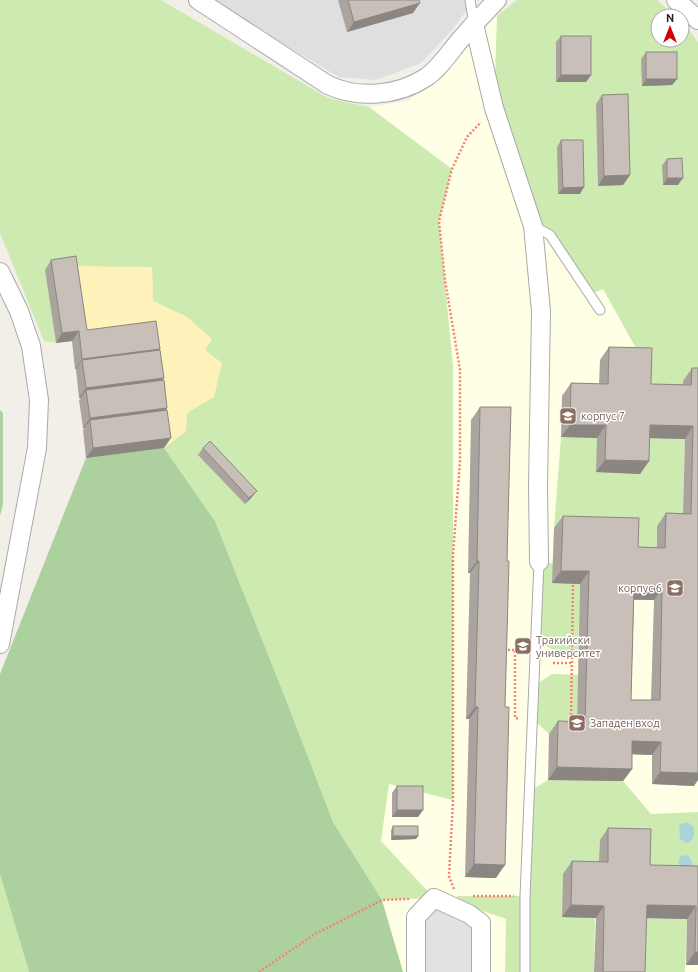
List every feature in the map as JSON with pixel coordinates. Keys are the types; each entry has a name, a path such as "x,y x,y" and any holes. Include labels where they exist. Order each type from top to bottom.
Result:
{"street":[{"path":"198,0 328,85 341,91 359,94 377,94 393,91 409,86 425,78 438,66 497,0"},
{"path":"676,0 698,20"},
{"path":"474,24 494,108 533,226 541,311 538,486 539,562"},
{"path":"0,272 19,311 31,346 39,400 37,448 0,644"},
{"path":"416,972 416,917 434,898 469,914 482,923 482,972"}],"lane":[{"path":"470,0 474,24"},
{"path":"533,226 550,235 600,310"},
{"path":"525,972 525,896 539,562"}],"path":[{"path":"454,890 449,876 453,800 453,555 460,461 460,370 444,280 440,221 452,169 467,137 494,108"},
{"path":"571,727 573,584"},
{"path":"498,650 515,650 515,718 533,719"},
{"path":"554,663 572,663"},
{"path":"472,896 525,896"},
{"path":"259,972 315,934 382,900 434,898"}],"shaded area":[{"path":"215,0 474,0 452,30 421,63 376,80 339,77 248,23"},
{"name":"Тракийски университет","path":"517,0 657,0 666,8 650,8 650,48 690,48 690,31 698,42 698,972 381,972 382,900 288,195 369,107 408,101 441,75 497,16"},
{"path":"434,898 481,923 481,972 416,972 416,917"}],"green space":[{"path":"0,0 161,0 328,98 369,107 452,169 439,221 453,366 453,800 389,784 381,841 434,898 382,900 333,822 215,521 164,448 186,431 187,413 214,396 205,350 187,317 153,301 152,267 45,270 56,343 44,341 0,233"},
{"path":"517,0 657,0 666,8 650,8 650,48 690,48 690,31 698,42 698,381 683,397 642,396 643,361 603,289 590,295 550,235 533,226 494,108 497,16"},
{"path":"0,410 3,413 3,504 0,516"},
{"path":"561,437 597,438 597,472 641,438 685,439 683,526 656,561 554,528"},
{"path":"164,448 215,521 333,822 382,900 403,972 29,972 0,874 0,674 86,458"},
{"path":"539,562 553,563 553,583 580,584 578,655 560,654 536,640"},
{"path":"552,674 578,675 577,735 549,734 533,719 534,686"},
{"path":"548,780 623,781 651,814 698,812 698,879 599,875 595,918 594,972 505,972 506,919 456,902 457,896 525,896 530,791"},
{"path":"0,874 29,972 0,972"},
{"path":"638,918 687,919 685,972 637,972"}],"sand":[{"path":"69,266 152,267 153,301 187,317 212,339 205,350 222,363 214,397 187,413 186,431 164,448 149,331 80,339"}],"water":[{"path":"683,823 689,823 694,830 693,838 687,843 680,839 679,826"},
{"path":"687,855 692,861 692,870 679,866 681,856"}],"building":[{"path":"348,0 419,0 420,3 354,22"},
{"path":"561,36 591,36 591,75 561,75"},
{"path":"646,52 677,52 677,79 646,79"},
{"path":"628,94 630,175 604,176 602,95"},
{"path":"561,140 583,140 584,187 563,188"},
{"path":"682,158 683,178 667,178 667,159"},
{"path":"76,256 87,330 156,321 160,349 82,359 79,331 62,333 51,260"},
{"path":"609,347 652,348 651,384 691,385 692,368 698,368 698,773 660,772 661,742 632,741 632,769 557,767 558,721 585,722 589,571 561,571 563,516 639,518 638,547 665,548 666,513 691,514 693,426 650,425 649,461 605,460 606,425 570,425 571,383 608,384","holes":["634,587 662,588 660,700 631,700"]},
{"path":"160,350 164,378 86,388 82,360"},
{"path":"164,380 167,408 90,418 86,390"},
{"path":"480,407 511,407 505,707 509,707 505,865 474,864 478,707 475,707 479,561 477,561"},
{"path":"167,410 171,438 93,448 90,420"},
{"path":"210,441 257,491 249,498 203,448"},
{"path":"397,786 423,786 423,810 397,810"},
{"path":"393,826 418,826 418,836 393,836"},
{"path":"608,828 651,829 650,865 698,866 698,952 695,952 696,906 647,905 645,972 603,972 604,906 571,905 572,861 608,862"}],"place":[{"name":"корпус 7","path":"568,416"},
{"name":"корпус 6","path":"675,588"},
{"name":"Тракийски университет","path":"523,646"},
{"name":"Западен вход","path":"577,723"}]}
